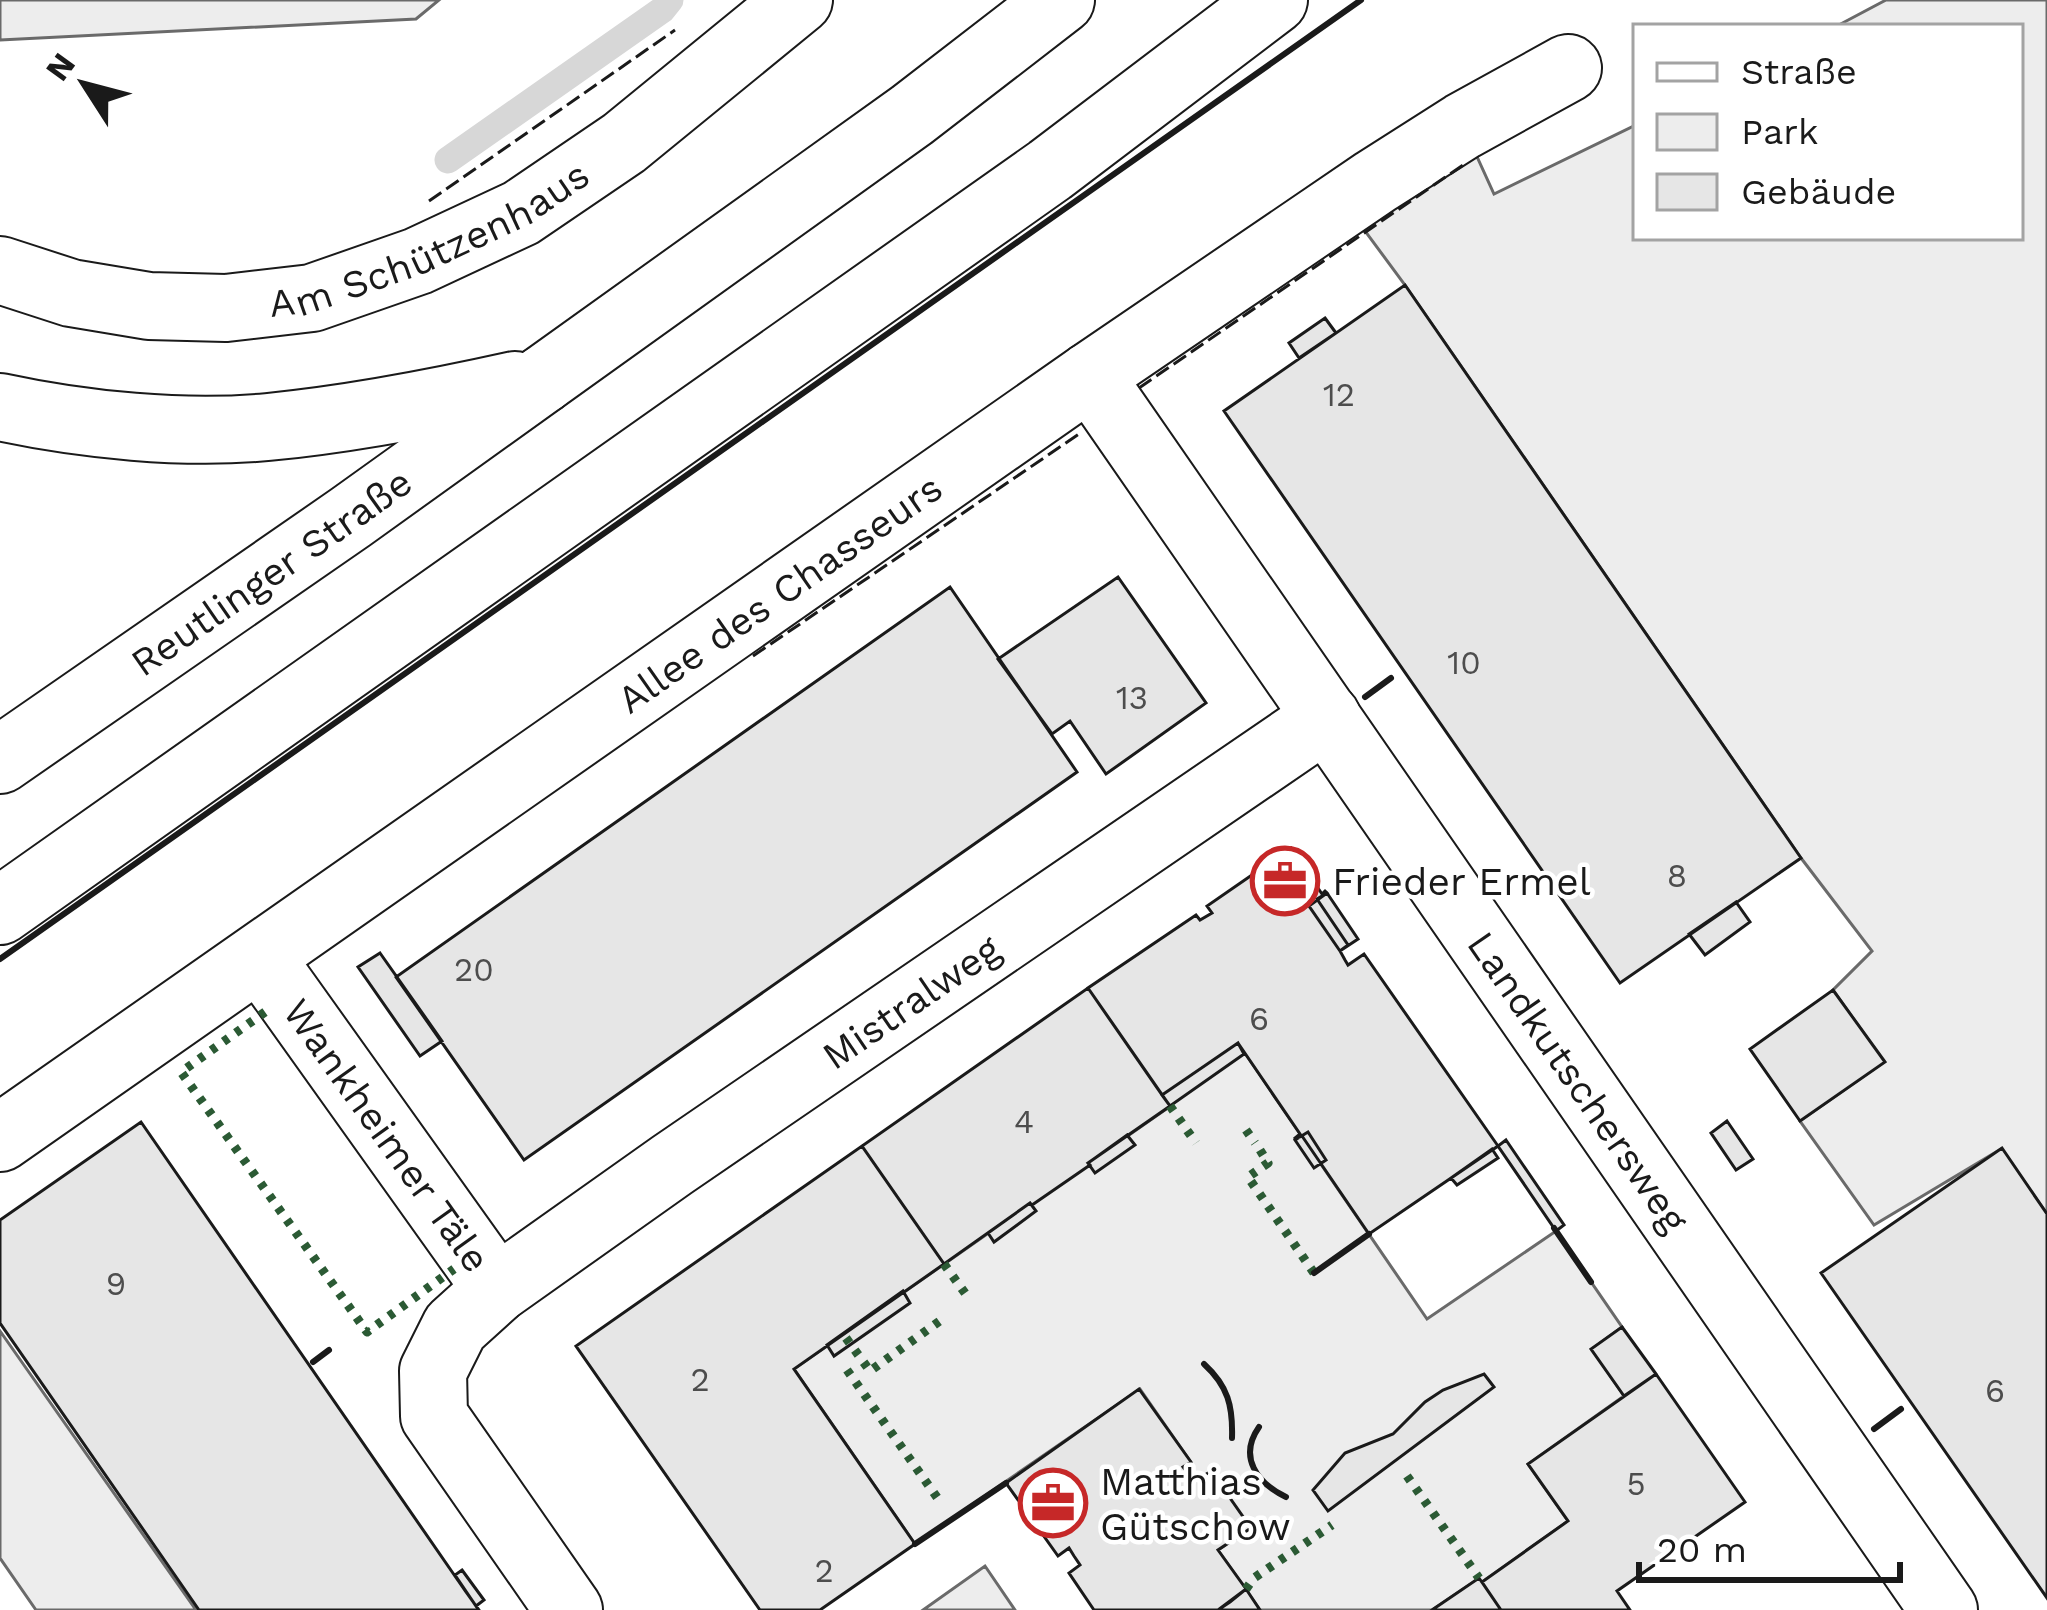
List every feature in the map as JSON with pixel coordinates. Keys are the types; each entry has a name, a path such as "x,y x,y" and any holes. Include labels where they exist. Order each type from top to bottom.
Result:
{"main road":[{"name":"Am Schützenhaus","path":"0,270 70,293 149,306 226,308 312,298 418,261 521,213 624,143 799,0"},
{"name":"Reutlinger Straße","path":"0,760 351,517 913,116 1061,0"},
{"path":"0,911 1032,182 1274,0"},
{"name":"Allee des Chasseurs","path":"0,1138 1090,376 1463,125 1568,68"},
{"name":"Landkutschersweg","path":"1090,376 1327,717 1927,1604"},
{"path":"0,407 149,428 265,427 421,405 542,380"},
{"name":"Mistralweg","path":"497,1289 711,1137 1327,717"},
{"name":"Wankheimer Täle","path":"260,957 497,1289 455,1327 433,1371 434,1416 569,1610"}],"green space":[{"path":"0,0 439,0 416,19 0,40"},
{"path":"1886,0 2047,0 2047,1214 2001,1149 1874,1225 1800,1121 1884,1062 1833,990 1872,951 1801,858 1345,204 1463,126 1494,194 1633,126 1633,240 2023,240 2023,24 1841,24"},
{"path":"1238,1043 1427,1319 1556,1231 1622,1327 1592,1349 1624,1396 1528,1464 1568,1521 1482,1582 1478,1579 1432,1610 1260,1610 1218,1550 1240,1535 1183,1467 1190,1461 1140,1389 915,1544 794,1369 1169,1107"},
{"path":"0,1331 196,1610 36,1610 0,1558"},
{"path":"985,1566 1015,1610 923,1610"}],"building":[{"path":"1405,285 1801,858 1620,983 1224,411"},
{"path":"1325,318 1336,333 1299,358 1289,343"},
{"path":"1118,577 1206,703 1106,774 1070,721 1052,734 998,659"},
{"path":"950,587 1077,772 524,1160 396,977"},
{"path":"1291,848 1322,894 1327,893 1317,899 1348,945 1340,951 1348,965 1364,954 1498,1146 1369,1234 1302,1136 1294,1139 1300,1134 1238,1043 1162,1095 1088,988 1196,915 1200,920 1212,913 1207,906"},
{"path":"1327,893 1358,939 1340,951 1309,906"},
{"path":"1327,893 1358,939 1340,951 1309,906"},
{"path":"1327,893 1358,939 1340,951 1309,906"},
{"path":"1327,893 1358,939 1340,951 1309,906"},
{"path":"1327,893 1358,939 1340,951 1309,906"},
{"path":"1327,893 1358,939 1340,951 1309,906"},
{"path":"1736,902 1750,922 1705,955 1689,934"},
{"path":"380,953 442,1041 420,1056 358,967"},
{"path":"1088,988 1170,1106 944,1264 862,1146"},
{"path":"1833,990 1885,1062 1800,1121 1750,1049"},
{"path":"1238,1043 1244,1054 1170,1106 1162,1095"},
{"path":"1238,1043 1244,1054 1170,1106 1162,1095"},
{"path":"1238,1043 1244,1054 1170,1106 1162,1095"},
{"path":"1727,1121 1753,1159 1736,1170 1711,1133"},
{"path":"141,1122 479,1610 199,1610 0,1323 0,1220"},
{"path":"1308,1132 1326,1160 1314,1168 1295,1140"},
{"path":"1127,1135 1135,1145 1095,1173 1088,1163"},
{"path":"1127,1135 1135,1145 1095,1173 1088,1163"},
{"path":"1127,1135 1135,1145 1095,1173 1088,1163"},
{"path":"1506,1140 1564,1225 1556,1231 1498,1146"},
{"path":"862,1146 944,1264 794,1369 915,1544 820,1610 760,1610 576,1346"},
{"path":"2002,1148 2047,1214 2047,1598 1821,1273"},
{"path":"1492,1149 1498,1158 1457,1185 1451,1178"},
{"path":"1492,1149 1498,1158 1457,1185 1451,1178"},
{"path":"1030,1203 1036,1211 994,1242 988,1233"},
{"path":"1030,1203 1036,1211 994,1242 988,1233"},
{"path":"1030,1203 1036,1211 994,1242 988,1233"},
{"path":"903,1291 910,1303 834,1356 827,1345"},
{"path":"903,1291 910,1303 834,1356 827,1345"},
{"path":"903,1291 910,1303 834,1356 827,1345"},
{"path":"1622,1327 1656,1374 1624,1396 1591,1349"},
{"path":"1484,1374 1494,1387 1328,1511 1313,1490 1345,1453 1393,1434 1443,1390"},
{"path":"1656,1374 1745,1502 1617,1591 1630,1610 1501,1610 1482,1582 1568,1521 1528,1464"},
{"path":"1139,1389 1191,1462 1183,1467 1194,1482 1211,1471 1251,1528 1218,1550 1246,1589 1218,1610 1094,1610 1069,1573 1080,1565 1069,1548 1058,1556 1006,1483"},
{"path":"462,1570 484,1600 476,1606 455,1575"},
{"path":"1479,1578 1501,1610 1432,1610"},
{"path":"1246,1589 1260,1610 1218,1610 1230,1602"}],"waterway":[{"path":"448,160 670,0"}],"hedge":[{"path":"265,1012 181,1072 367,1332 454,1269"},
{"path":"1170,1106 1196,1143"},
{"path":"1246,1130 1255,1143"},
{"path":"1260,1150 1268,1163 1248,1177 1314,1273"},
{"path":"944,1264 970,1300"},
{"path":"846,1338 870,1371 941,1320"},
{"path":"847,1370 941,1503"},
{"path":"1407,1476 1479,1578"},
{"path":"1246,1589 1254,1578 1332,1525"}],"fence":[{"path":"429,201 675,30"},
{"path":"1139,388 1463,165"},
{"path":"753,656 1079,434"},
{"path":"915,1544 1006,1483"}],"wall":[{"path":"0,959 1361,0"},
{"path":"1365,697 1391,678"},
{"path":"1554,1228 1591,1282"},
{"path":"1314,1273 1369,1234"},
{"path":"313,1362 329,1350"},
{"path":"1204,1364 1227,1397 1232,1438"},
{"path":"1874,1429 1901,1409"},
{"path":"1259,1427 1250,1449 1254,1468 1286,1497"},
{"path":"915,1544 1006,1483"}],"place":[{"name":"Frieder Ermel","path":"1285,881"},
{"name":"Matthias Gütschow","path":"1053,1503"}]}
